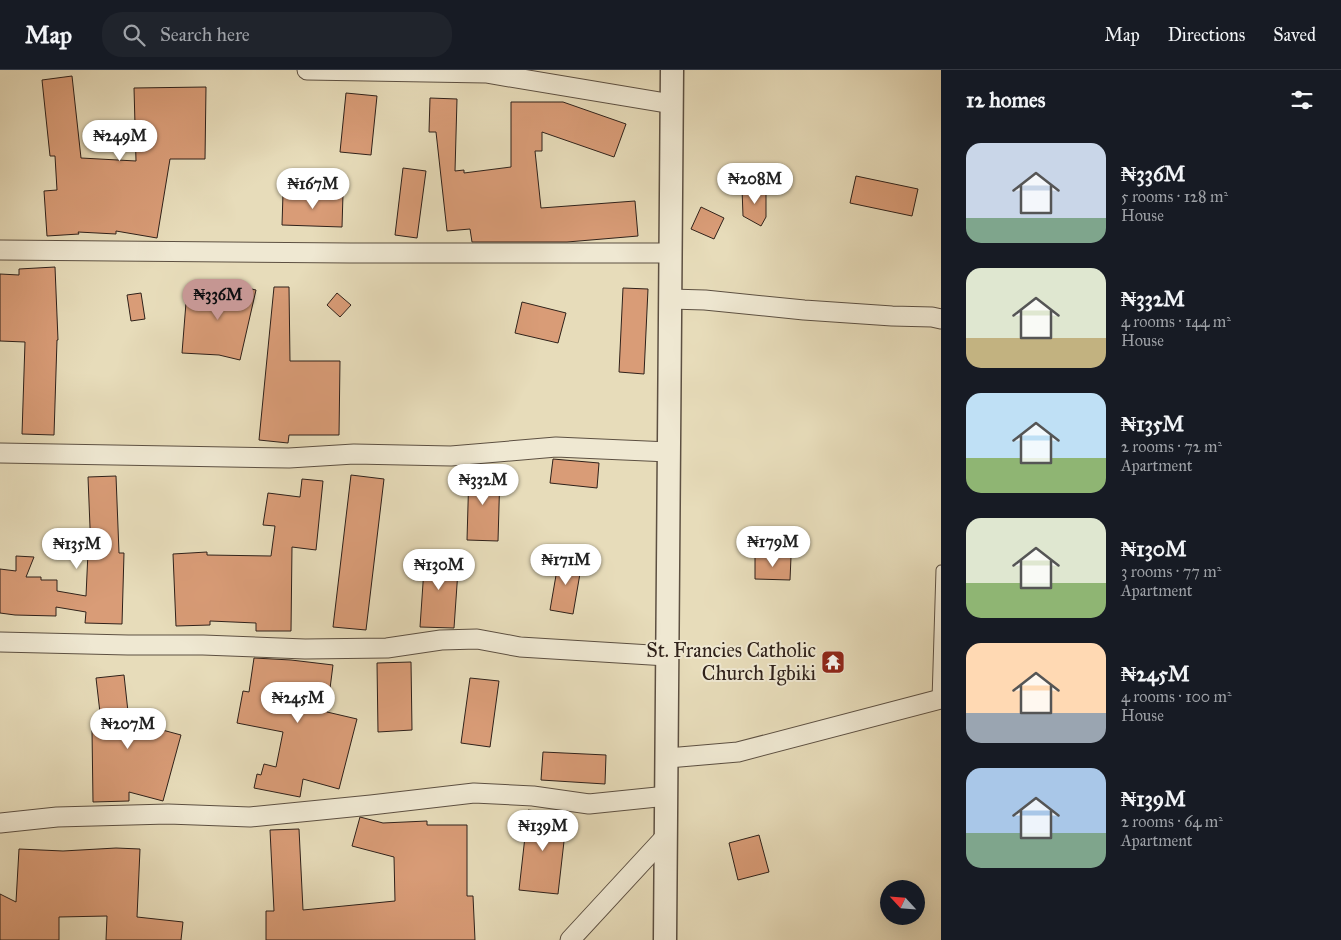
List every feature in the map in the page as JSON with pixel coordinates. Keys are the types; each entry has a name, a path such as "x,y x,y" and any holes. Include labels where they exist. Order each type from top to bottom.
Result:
{"street":[{"path":"307,70 486,73 672,104"},
{"path":"665,940 668,758 667,656 672,70"},
{"path":"0,250 671,253"},
{"path":"670,299 705,300 804,310 941,319"},
{"path":"0,453 289,458 354,454 451,456 556,447 669,452"},
{"path":"0,642 203,645 305,649 388,648 441,640 477,640 520,647 667,656"},
{"path":"668,758 738,752 939,699"},
{"path":"0,823 57,818 168,814 250,817 474,793 533,796 589,804 667,796"},
{"path":"570,940 666,836"}],"lane":[{"path":"939,699 941,570"}],"building":[{"path":"72,76 81,158 136,161 134,88 206,87 205,159 170,159 157,238 116,231 116,234 78,232 79,234 47,236 44,191 57,190 55,156 50,156 42,80"},
{"path":"346,93 377,96 371,155 340,152"},
{"path":"430,98 457,99 455,171 464,170 464,173 511,167 511,102 563,102 626,124 614,157 542,132 542,151 535,151 541,208 635,201 638,236 567,242 472,242 470,229 447,231 436,132 429,132"},
{"path":"403,168 426,171 417,238 395,235"},
{"path":"856,176 918,189 912,216 850,203"},
{"path":"742,188 766,188 766,217 761,226 743,216"},
{"path":"283,193 343,194 342,227 282,225"},
{"path":"701,207 724,218 714,239 691,229"},
{"path":"55,267 58,340 54,435 22,434 25,342 0,341 0,274 19,275 19,269"},
{"path":"225,283 256,290 240,360 219,355 182,353 187,290 223,293"},
{"path":"274,287 289,287 290,361 340,361 339,435 289,435 288,443 259,440"},
{"path":"623,288 648,289 644,374 619,372"},
{"path":"141,293 145,319 131,321 127,295"},
{"path":"337,293 351,305 340,317 327,305"},
{"path":"522,302 566,313 558,343 515,333"},
{"path":"553,459 599,463 597,488 550,483"},
{"path":"469,471 500,472 498,541 467,540"},
{"path":"351,475 384,479 366,630 333,627"},
{"path":"116,476 119,553 124,553 122,624 85,623 86,612 56,607 56,616 0,613 0,569 16,571 16,556 34,557 26,577 41,577 41,580 57,580 57,591 86,596 88,552 91,552 88,477"},
{"path":"302,479 323,481 316,550 292,547 291,631 256,631 256,623 210,621 210,625 176,626 173,554 207,552 207,555 271,556 275,526 263,525 268,493 300,497"},
{"path":"425,554 459,556 454,628 420,627"},
{"path":"755,556 791,557 790,580 755,579"},
{"path":"559,558 582,562 573,614 550,610"},
{"path":"254,658 333,665 327,712 357,719 339,789 303,779 300,797 254,788 257,774 261,775 264,764 276,767 283,732 237,723 243,691 249,692"},
{"path":"411,662 412,730 378,732 377,663"},
{"path":"124,675 129,721 181,735 163,801 129,792 129,801 93,802 92,730 102,730 96,678"},
{"path":"470,678 499,681 490,747 461,743"},
{"path":"543,752 606,755 605,784 541,780"},
{"path":"528,810 567,815 558,894 519,890"},
{"path":"360,817 383,823 427,821 427,825 467,825 467,896 473,896 475,940 266,940 266,911 274,911 270,830 299,829 303,910 395,901 394,857 352,846"},
{"path":"759,835 769,872 738,880 729,843"},
{"path":"116,848 140,849 137,917 183,922 181,940 106,940 107,916 59,917 59,940 0,940 0,894 16,902 19,849 63,851"}],"place":[{"name":"St. Francies Catholic Church Igbiki","path":"833,662"}]}
